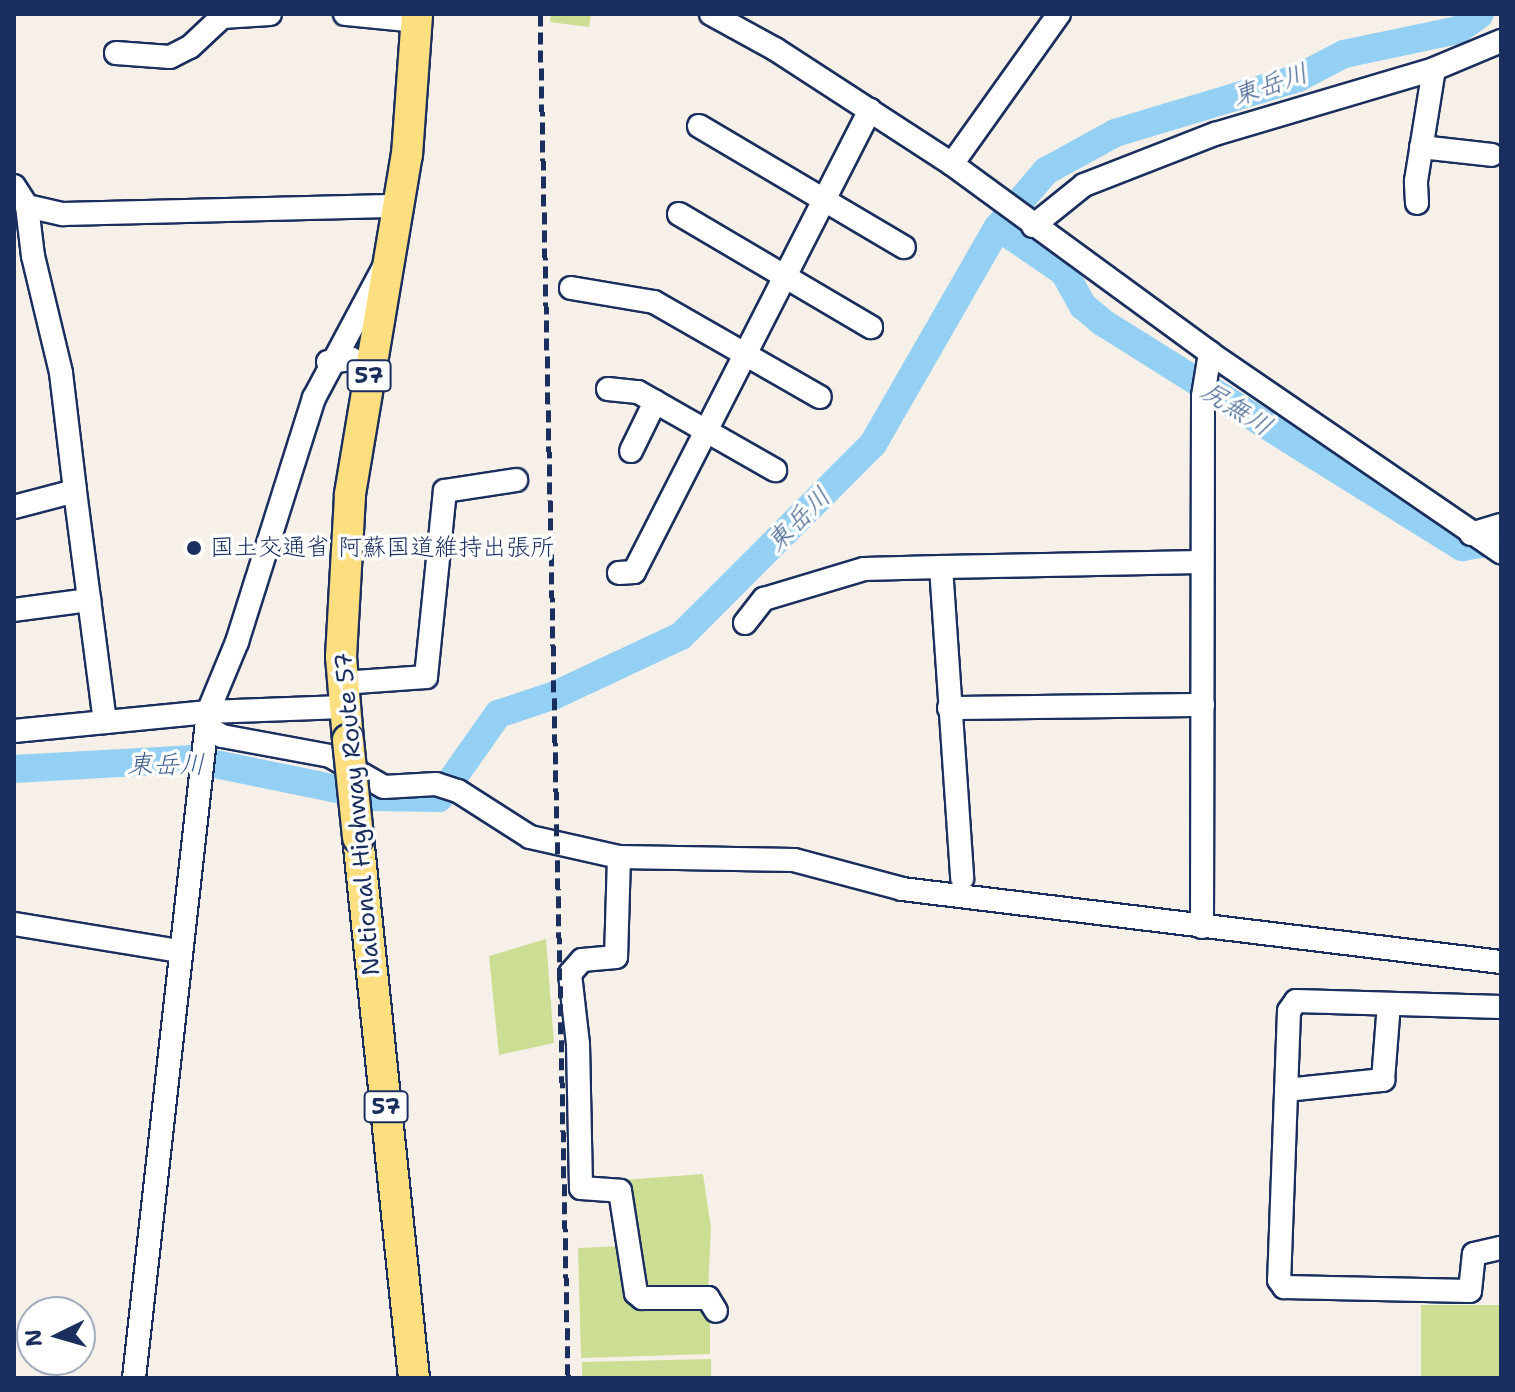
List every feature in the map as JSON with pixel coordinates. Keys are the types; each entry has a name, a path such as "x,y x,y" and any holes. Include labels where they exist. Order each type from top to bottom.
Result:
{"highway":[{"name":"National Highway Route 57","path":"414,1378 343,695 350,494 387,262 400,206 417,18"}],"street":[{"path":"116,53 170,57 190,47 221,15 262,14"},
{"path":"345,14 417,18"},
{"path":"711,14 870,110 952,164 1210,353 1500,551"},
{"path":"952,164 1059,14"},
{"path":"1030,223 1084,185 1215,134 1434,69 1501,41"},
{"path":"1417,203 1421,147 1434,69"},
{"path":"619,573 634,572 870,110"},
{"path":"699,126 904,247"},
{"path":"1421,147 1492,155"},
{"path":"14,186 27,206 33,256 61,373 105,722"},
{"path":"27,206 63,214 400,206"},
{"path":"679,214 871,327"},
{"path":"134,1378 179,951 207,725 328,362 387,262"},
{"path":"571,288 654,302 820,397"},
{"path":"1202,927 1204,386 1210,353"},
{"path":"328,362 352,359 369,376"},
{"path":"608,389 638,392 775,470"},
{"path":"631,451 655,402"},
{"path":"14,731 105,722 207,725 426,677 445,491 516,480"},
{"path":"14,507 75,491"},
{"path":"1474,536 1501,525"},
{"path":"745,623 764,599 864,569 1202,562"},
{"path":"941,567 962,878"},
{"path":"14,610 89,600"},
{"path":"949,708 1203,705"},
{"path":"207,725 222,736 330,756 384,787 447,787 530,837 619,857 794,860 902,889 1501,962"},
{"path":"619,857 616,957 582,960 570,974 578,1044 581,1188 620,1191 636,1293 642,1298 708,1298 716,1311"},
{"path":"14,924 179,951"},
{"path":"1501,1007 1296,1001 1289,1011 1279,1280 1284,1287 1470,1291 1474,1254 1501,1248"},
{"path":"1286,1090 1383,1080 1389,1004"}],"green space":[{"path":"551,14 591,14 589,27 550,22"},
{"path":"546,939 554,1043 499,1055 489,956"},
{"path":"703,1174 711,1228 708,1291 644,1291 630,1192 623,1180"},
{"path":"622,1246 626,1289 704,1303 710,1313 710,1354 581,1358 578,1248"},
{"path":"1421,1305 1501,1305 1501,1378 1421,1378"},
{"path":"711,1359 711,1378 582,1378 582,1362"}],"waterway":[{"name":"東岳川","path":"14,769 191,759 376,797 439,798 498,714 555,695 681,636 873,444 998,227 1046,171 1115,133 1298,78 1344,54 1458,30 1480,14"},
{"name":"尻無川","path":"998,227 1064,272 1083,306 1102,322 1290,440 1462,547 1501,541"}],"railway":[{"path":"540,14 568,1378"}],"place":[{"name":"国土交通省 阿蘇国道維持出張所","path":"194,548"}]}
